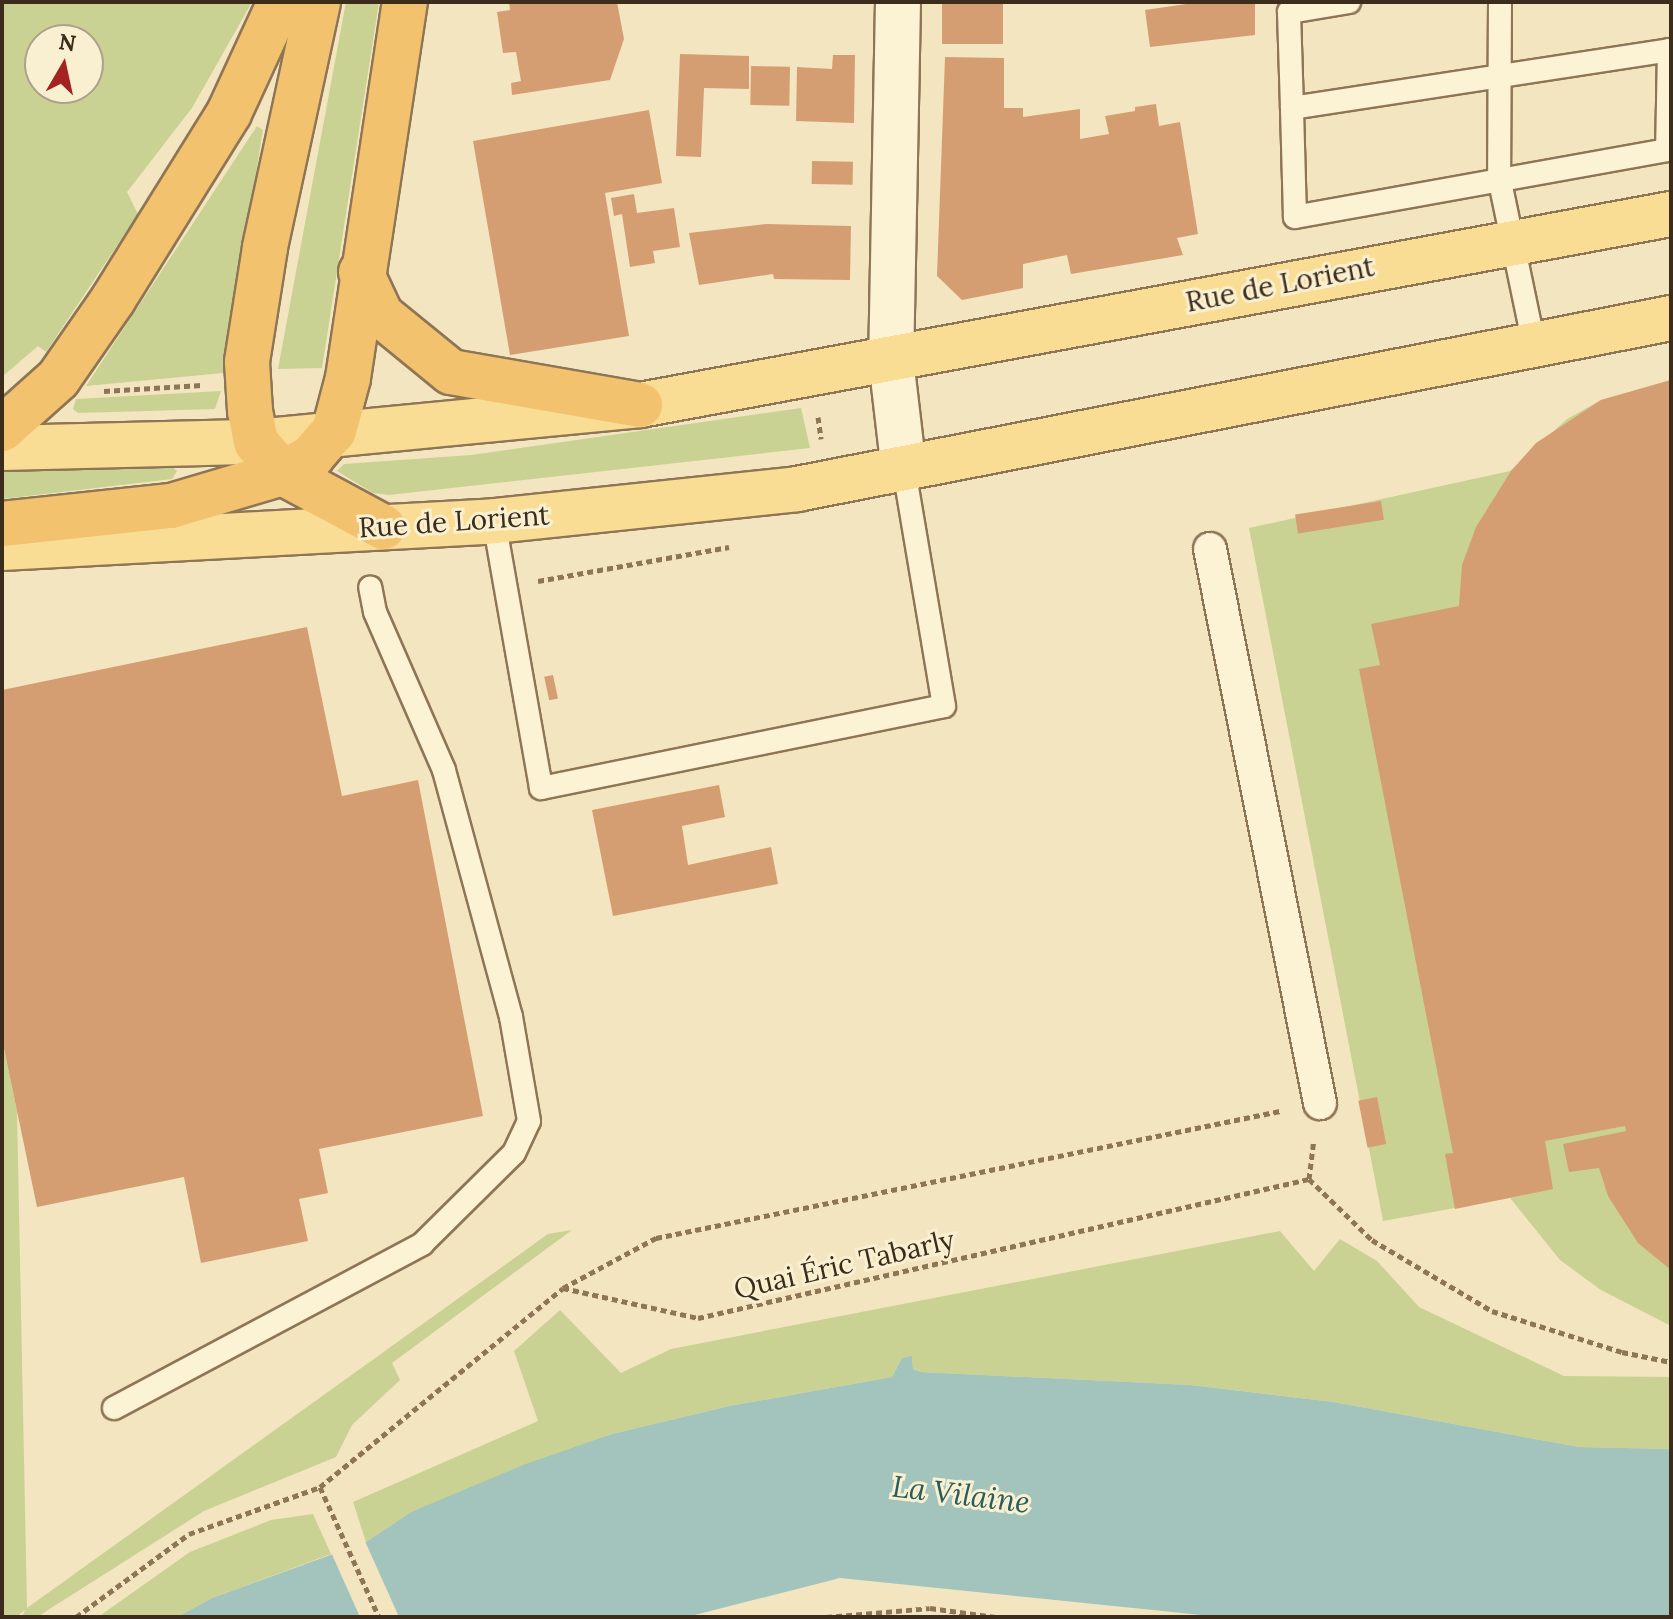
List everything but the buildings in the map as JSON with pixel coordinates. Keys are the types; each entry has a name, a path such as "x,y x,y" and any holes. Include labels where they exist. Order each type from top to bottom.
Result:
{"highway":[{"path":"2,429 58,379 114,298 229,113 280,2"},
{"path":"318,2 265,248 247,362 270,458 383,527"},
{"path":"2,524 171,506 270,458 312,456 334,431 348,378 361,272 405,2"},
{"path":"361,272 381,315 412,345 451,372 640,405"}],"main road":[{"name":"Rue de Lorient","path":"334,431 640,405 1513,240 1671,214"},
{"name":"Rue de Lorient","path":"2,548 494,521 797,489 1671,318"},
{"path":"2,448 270,458"}],"street":[{"path":"898,2 891,360 904,470"},
{"path":"1210,549 1320,1103"}],"lane":[{"path":"1292,108 1669,50 1667,150 1499,177 1295,217 1289,12 1349,2"},
{"path":"1500,2 1499,177 1534,344"},
{"path":"494,521 541,788 944,706 904,470"},
{"path":"114,1408 422,1244 514,1153 529,1121 511,1017 444,770 375,612 370,587"}],"path":[{"path":"76,1617 189,1534 320,1487 563,1288 656,1238 1320,1103"},
{"name":"Quai Éric Tabarly","path":"563,1288 698,1318 1309,1179 1372,1240 1492,1311 1622,1352 1671,1362"},
{"path":"320,1487 379,1617"},
{"path":"826,1617 930,1608 995,1617"}],"green space":[{"path":"2,2 252,2 192,108 127,192 138,214 46,352 38,346 2,377"},
{"path":"346,2 379,2 322,368 278,369"},
{"path":"257,126 263,130 223,373 86,386"},
{"path":"1671,380 1671,1326 1601,1290 1560,1260 1510,1198 1383,1221 1249,528 1510,471 1567,419 1601,400"},
{"path":"221,391 215,409 78,413 73,409 76,399"},
{"path":"801,408 810,448 389,495 373,493 337,471 344,464 471,455"},
{"path":"169,464 177,471 172,479 2,499 2,470"},
{"path":"2,1039 17,1111 27,1608 548,1234 572,1230 392,1363 400,1380 352,1425 336,1457 204,1511 37,1617 22,1617 25,1610 16,1617 2,1617"},
{"path":"1280,1231 1314,1271 1340,1239 1377,1261 1419,1307 1564,1376 1671,1377 1671,1449 1579,1447 1334,1402 1191,1385 921,1372 913,1369 912,1357 902,1358 892,1377 729,1406 612,1434 411,1512 366,1542 353,1502 538,1421 514,1351 560,1310 621,1373 671,1349"},
{"path":"313,1514 331,1554 212,1598 177,1617 98,1617 190,1552 271,1520"}],"water":[{"name":"La Vilaine","path":"912,1356 913,1369 921,1372 1191,1385 1334,1402 1579,1447 1671,1449 1671,1617 1221,1617 840,1578 687,1617 177,1617 212,1598 366,1542 411,1512 523,1465 612,1434 729,1406 892,1377 902,1358"}],"pier":[{"path":"364,1539 399,1617 360,1617 330,1550"}]}
